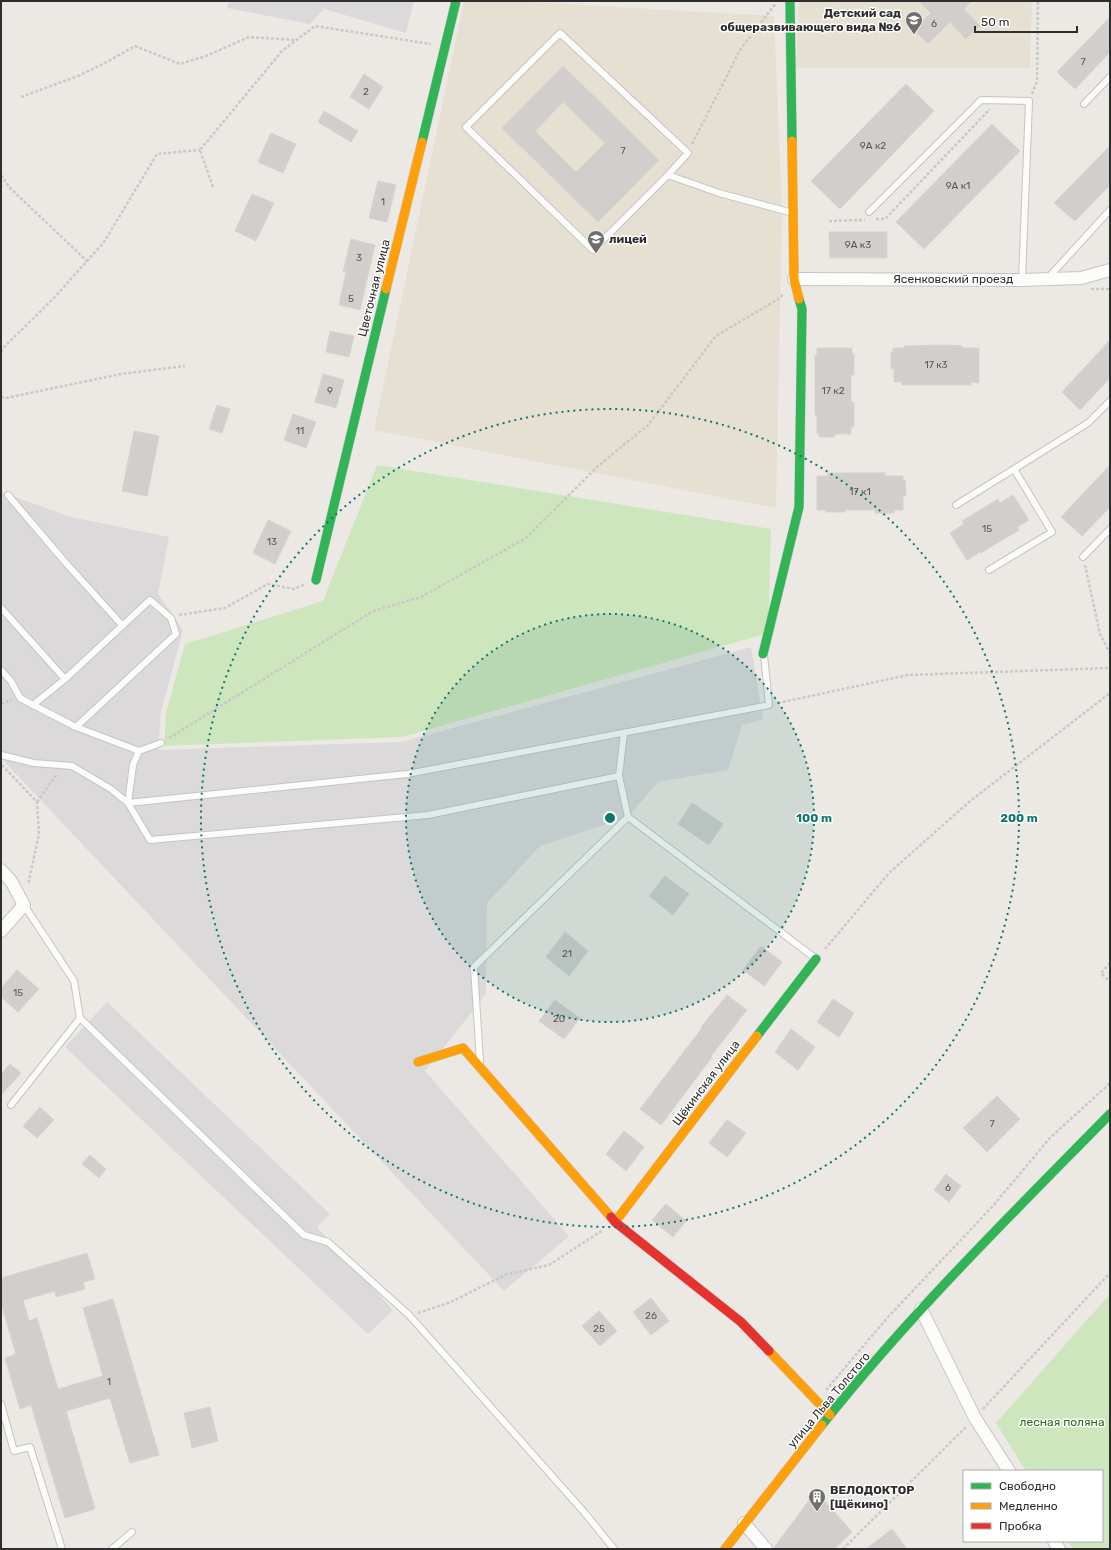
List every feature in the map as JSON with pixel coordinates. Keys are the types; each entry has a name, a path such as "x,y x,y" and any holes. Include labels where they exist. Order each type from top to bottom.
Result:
{"street":[{"name":"Цветочная улица","path":"316,580 456,1"},
{"path":"763,654 799,507 802,309 794,278 790,1"},
{"name":"Ясенковский проезд","path":"794,278 1022,280 1081,278 1110,270"},
{"path":"1,870 11,881 24,905 1,931"},
{"name":"Щёкинская улица","path":"615,1222 816,959"},
{"path":"418,1062 463,1048 615,1222 741,1322 830,1415"},
{"name":"улица Льва Толстого","path":"725,1549 830,1415 921,1309 957,1270 1110,1114"},
{"path":"921,1309 975,1418 1008,1470"},
{"path":"744,1523 766,1549"}],"lane":[{"path":"560,33 688,153 668,175 593,250 466,127 560,33"},
{"path":"1084,104 1110,77"},
{"path":"869,212 981,100 1029,101 1022,280"},
{"path":"668,175 719,193 793,213"},
{"path":"1047,279 1110,210"},
{"path":"956,505 1088,423 1110,400"},
{"path":"989,570 1052,532 1014,469"},
{"path":"8,495 65,562 122,625"},
{"path":"1083,557 1110,529"},
{"path":"33,705 66,679 150,600 171,618 176,634 76,727"},
{"path":"1,608 66,679"},
{"path":"128,803 407,774 769,705 763,654"},
{"path":"1,670 11,681 20,698 76,727 139,751 161,743"},
{"path":"624,733 619,776 628,817 816,959"},
{"path":"128,803 133,765 139,751"},
{"path":"1,755 34,763 72,766 111,789 128,803 150,840 428,815 619,776"},
{"path":"480,1068 474,967 628,817"},
{"path":"24,905 74,981 80,1018 304,1235 328,1242 410,1316 578,1506 614,1549"},
{"path":"11,1105 80,1018"},
{"path":"1,1404 14,1451 30,1447 62,1549"},
{"path":"112,1549 132,1532"}],"path":[{"path":"688,153 740,50 777,1"},
{"path":"1029,101 1037,81 1038,1"},
{"path":"1,352 3,348 53,299 104,242 157,154 200,150 282,51 315,26 445,46"},
{"path":"21,97 78,76 135,46 180,64 206,56 248,37 296,40"},
{"path":"829,221 885,219 991,108"},
{"path":"200,150 213,187"},
{"path":"1,175 10,188 87,261"},
{"path":"161,743 197,719 373,611 421,597 526,538 598,466 648,425 716,336 780,298 794,278"},
{"path":"1,398 121,374 185,366"},
{"path":"1083,557 1100,634 1110,653"},
{"path":"172,612 178,615 225,608 268,584 293,588 316,580"},
{"path":"769,705 908,675 1110,668"},
{"path":"816,959 889,873 969,802 1110,693"},
{"path":"1,764 36,802 40,834 24,905"},
{"path":"36,802 57,774 72,766"},
{"path":"1110,963 1101,973 1110,982"},
{"path":"817,1401 888,1318 992,1207 1050,1138 1098,1092 1110,1083"},
{"path":"410,1316 451,1302 505,1276 549,1265 615,1222"}],"shaded area":[{"path":"229,1 414,1 406,33 324,9 310,24 227,8"},
{"name":"лицей","path":"464,1 515,1 774,16 782,211 776,508 374,430"},
{"name":"Детский сад общеразвивающего вида №6","path":"799,1 1032,1 1030,68 796,68"},
{"path":"1,492 71,517 169,537 158,594 183,630 161,712 158,750 401,742 751,647 763,719 742,725 728,770 658,782 628,817 540,846 487,903 486,994 425,1071 569,1236 504,1291 1,758"},
{"path":"107,1002 330,1214 317,1227 393,1310 368,1334 65,1047"}],"green space":[{"path":"377,465 771,529 768,633 402,737 164,746 166,713 185,644 323,601"},
{"name":"лесная поляна","path":"1110,1294 1110,1549 1073,1549 1069,1542 1103,1542 1103,1470 1025,1470 996,1423"}],"building":[{"path":"919,1 972,1 964,9 980,26 966,39 950,22 928,44 914,30 931,13"},
{"path":"1110,17 1110,52 1075,89 1057,72"},
{"path":"563,66 659,160 598,222 502,128","holes":["563,102 605,143 576,172 535,131"]},
{"path":"364,74 383,87 369,109 350,97"},
{"path":"906,84 934,111 840,209 811,181"},
{"path":"324,111 358,131 351,142 318,122"},
{"path":"992,124 1020,151 924,249 896,222"},
{"path":"271,133 296,144 283,173 258,162"},
{"path":"1110,146 1110,185 1075,221 1054,203"},
{"path":"378,181 396,185 387,222 369,218"},
{"path":"252,194 274,203 256,241 235,231"},
{"path":"829,232 887,232 887,258 830,258"},
{"path":"351,239 375,245 360,310 339,305 346,272 343,272"},
{"path":"330,331 354,336 349,357 326,352"},
{"path":"1110,340 1110,378 1080,410 1062,392"},
{"path":"904,346 962,346 962,348 979,348 979,383 971,382 971,385 902,385 902,382 894,382 894,369 891,369 891,352 893,352 893,348 904,348"},
{"path":"817,348 852,348 852,354 854,354 854,375 851,375 851,402 854,402 854,427 851,427 851,434 835,434 835,437 819,437 819,434 817,434 817,415 815,415 815,355 817,355"},
{"path":"323,374 344,380 336,408 315,402"},
{"path":"217,405 230,409 222,433 209,429"},
{"path":"293,414 316,422 306,448 284,440"},
{"path":"134,431 159,436 147,496 122,491"},
{"path":"1110,465 1110,507 1082,536 1061,517"},
{"path":"828,473 885,473 885,476 903,476 903,480 905,480 906,496 903,496 903,510 894,510 894,513 875,513 875,510 845,510 845,512 826,512 826,510 817,510 817,476 828,476"},
{"path":"1013,495 1029,520 1017,527 1019,530 967,560 950,533 964,524 962,521 998,499 1000,503"},
{"path":"268,520 291,531 275,564 253,553"},
{"path":"692,803 723,824 709,845 678,824"},
{"path":"665,876 689,894 673,915 649,896"},
{"path":"565,932 588,951 569,976 546,957"},
{"path":"761,946 782,962 764,986 743,970"},
{"path":"17,970 39,989 18,1012 1,997 1,988"},
{"path":"727,995 747,1010 711,1056 712,1057 661,1125 640,1109 702,1028 701,1027"},
{"path":"833,999 854,1013 839,1037 817,1022"},
{"path":"555,1000 580,1018 564,1039 539,1021"},
{"path":"791,1029 815,1047 798,1070 775,1052"},
{"path":"10,1064 21,1073 1,1095 1,1074"},
{"path":"997,1096 1020,1119 987,1152 963,1128"},
{"path":"40,1107 54,1120 37,1138 23,1126"},
{"path":"727,1120 746,1133 727,1157 709,1143"},
{"path":"624,1131 644,1147 626,1171 606,1154"},
{"path":"90,1155 106,1169 99,1178 82,1164"},
{"path":"946,1174 961,1186 949,1202 934,1190"},
{"path":"666,1204 686,1221 673,1237 652,1220"},
{"path":"87,1253 95,1279 83,1282 85,1289 56,1297 55,1291 23,1300 29,1321 37,1318 58,1389 103,1376 83,1308 113,1299 159,1455 130,1463 110,1398 66,1411 95,1509 65,1518 31,1405 20,1409 5,1358 16,1354 1,1303 1,1278"},
{"path":"651,1298 669,1321 651,1335 633,1312"},
{"path":"599,1311 617,1331 600,1346 582,1326"},
{"path":"210,1407 218,1441 192,1448 184,1413"},
{"name":"ВЕЛОДОКТОР [Щёкино]","path":"816,1491 852,1532 834,1549 773,1549"},
{"path":"892,1529 907,1549 866,1549"}],"traffic: fast":[{"path":"422,142 456,1"},
{"path":"790,1 792,141"},
{"path":"316,580 386,289"},
{"path":"763,654 799,507 802,309 799,299"},
{"path":"757,1036 816,959"},
{"path":"822,1425 890,1344 926,1304 1110,1114"}],"traffic: slow":[{"path":"792,141 794,279 799,299"},
{"path":"386,289 422,142"},
{"path":"615,1222 757,1036"},
{"path":"418,1062 463,1048 611,1217"},
{"path":"769,1351 830,1415"},
{"path":"725,1549 822,1425"}],"traffic: jam":[{"path":"611,1217 615,1222 741,1322 769,1351"}],"place":[{"name":"Детский сад общеразвивающего вида №6","path":"914,35"},
{"name":"лицей","path":"596,254"},
{"name":"ВЕЛОДОКТОР [Щёкино]","path":"817,1512"}]}
